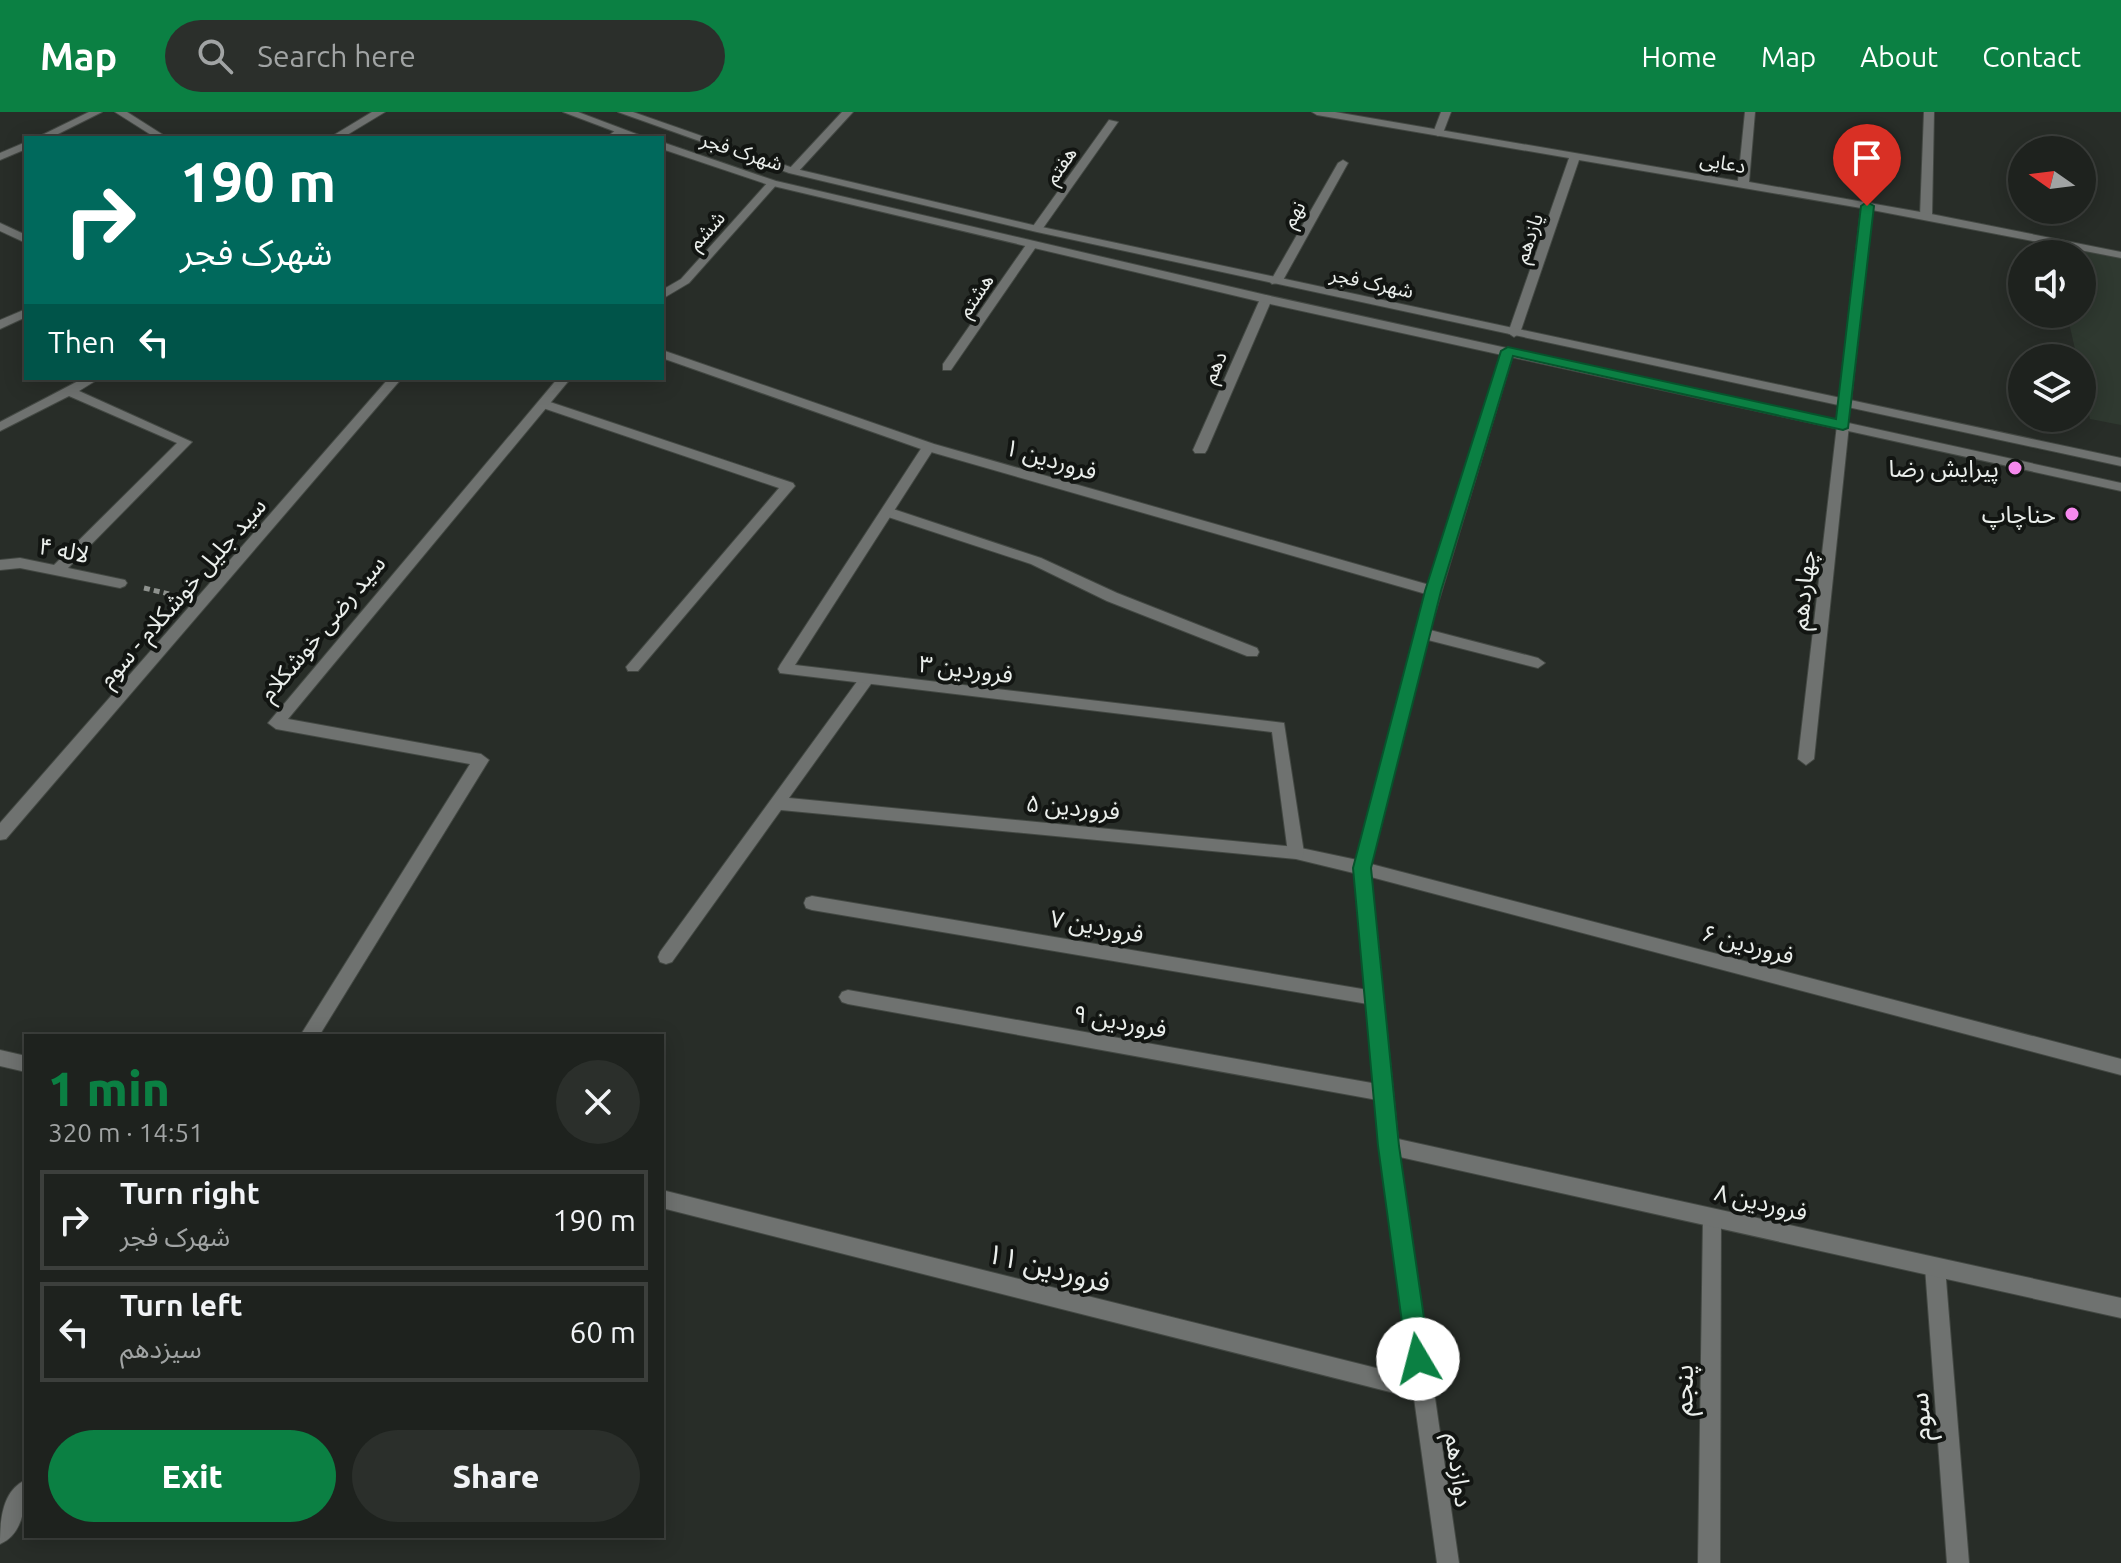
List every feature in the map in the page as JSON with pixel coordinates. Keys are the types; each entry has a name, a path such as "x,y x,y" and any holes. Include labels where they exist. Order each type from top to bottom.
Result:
{"street":[{"path":"45,136 97,112"},
{"path":"120,112 160,136"},
{"path":"338,136 380,112"},
{"path":"568,112 636,136"},
{"path":"793,171 848,112"},
{"name":"دعایی","path":"1317,112 1926,216 2121,255"},
{"path":"1438,133 1446,112"},
{"path":"1743,184 1750,112"},
{"path":"1926,216 1929,112"},
{"name":"شهرک فجر","path":"632,113 793,171 1037,229 2121,462"},
{"name":"هفتم","path":"1037,229 1113,122"},
{"path":"614,136 621,131"},
{"path":"0,157 24,146"},
{"name":"شهرک فجر","path":"664,146 773,183 1266,299 2121,487"},
{"name":"یازدهم","path":"1508,351 1575,155"},
{"name":"نهم","path":"1266,299 1343,163"},
{"name":"ششم","path":"664,294 685,281 773,183"},
{"name":"چهاردهم","path":"1806,759 1867,206"},
{"path":"0,226 24,239"},
{"name":"هشتم","path":"947,367 1032,244"},
{"name":"دهم","path":"1200,450 1266,299"},
{"path":"0,325 24,314"},
{"name":"دوازدهم","path":"1448,1563 1389,1146 1362,868 1433,591 1508,351"},
{"name":"فروردین ۱","path":"664,355 929,447 1433,591"},
{"path":"0,427 90,380"},
{"name":"سید جلیل خوشکلام - سوم","path":"0,834 394,380"},
{"name":"سید رضی خوشکلام","path":"310,1034 481,760 276,723 563,380"},
{"path":"56,571 186,442 69,391"},
{"path":"544,404 788,486 633,667"},
{"name":"فروردین ۳","path":"929,447 785,669 1279,727 1296,853"},
{"path":"887,512 1036,561 1112,597 1252,652"},
{"name":"لاله ۴","path":"0,565 20,563 120,583"},
{"path":"1424,634 1538,663"},
{"path":"666,957 866,680"},
{"name":"فروردین ۵","path":"777,803 1296,853 1362,868"},
{"name":"فروردین ۶","path":"1362,868 2121,1067"},
{"name":"فروردین ۷","path":"812,903 1374,998"},
{"name":"فروردین ۹","path":"848,997 1383,1093"},
{"path":"0,1058 24,1064"},
{"name":"فروردین ۸","path":"1389,1146 2121,1308"},
{"name":"فروردین ۱۱","path":"664,1200 1423,1390"},
{"name":"پنجم","path":"1709,1563 1712,1218"},
{"name":"سوم","path":"1935,1267 1958,1563"},
{"path":"3,1523 24,1494"}],"path":[{"path":"120,583 203,602"}],"shaded area":[{"path":"2096,247 2121,252 2121,425 2096,420 2096,344 2074,344 2070,328 2096,328"}],"place":[{"name":"پیرایش رضا","path":"2015,468"},
{"name":"حناچاپ","path":"2072,514"}],"route":[{"path":"1418,1359 1389,1146 1362,868 1433,591 1508,351 1843,425 1867,206"}]}
